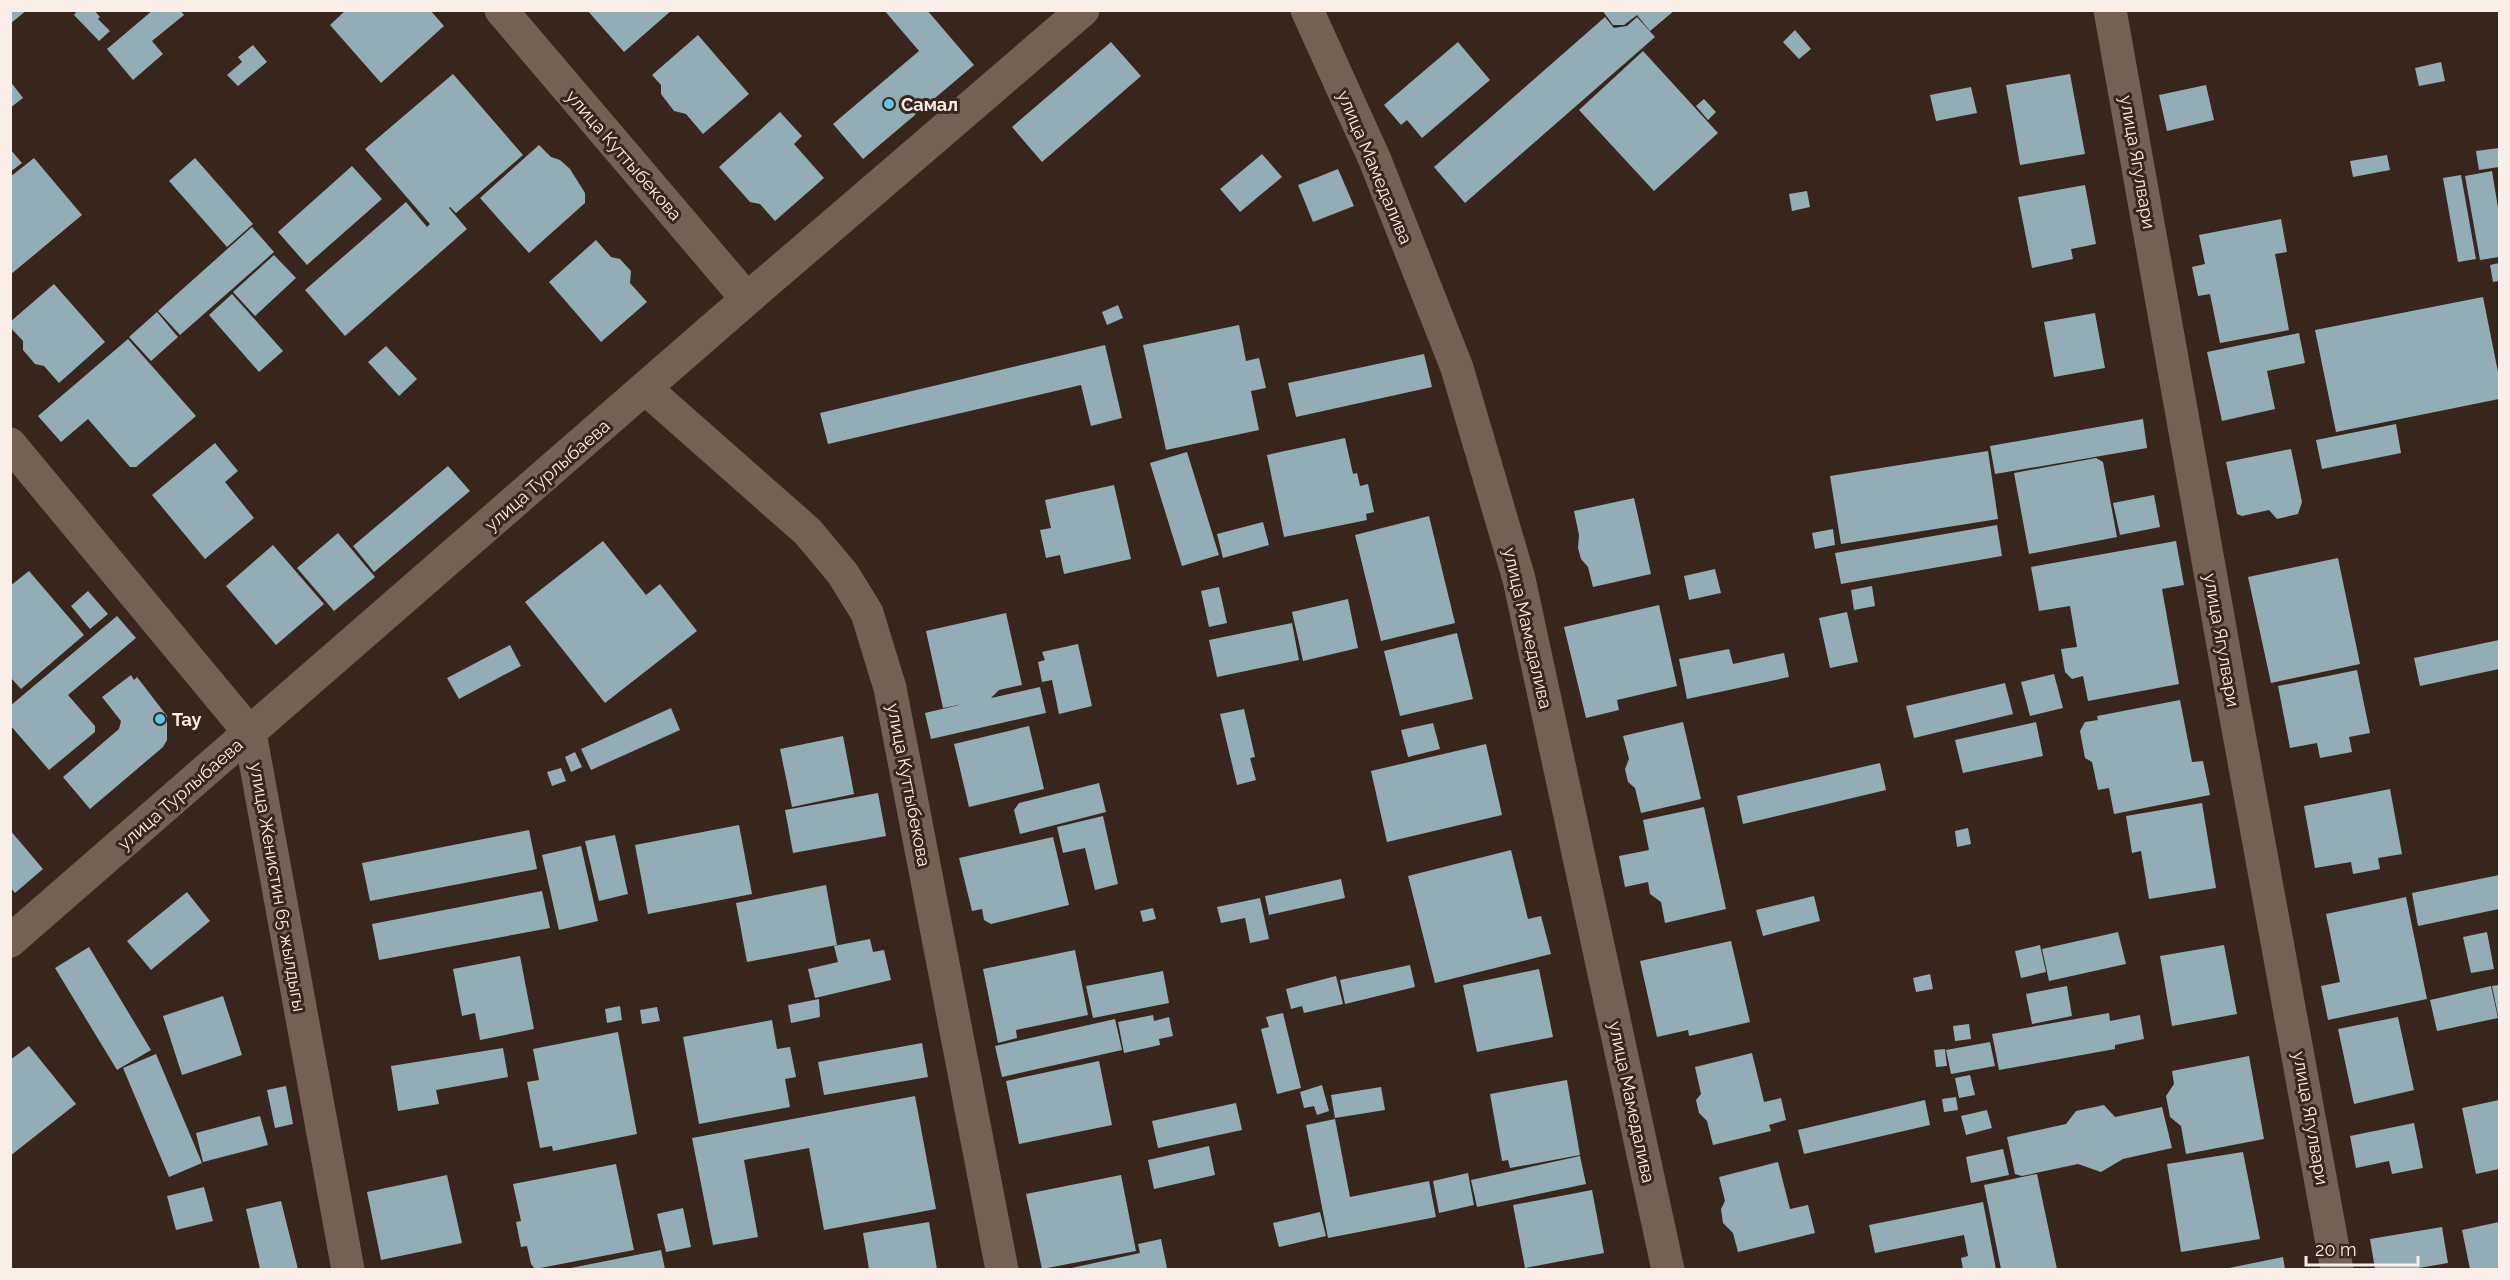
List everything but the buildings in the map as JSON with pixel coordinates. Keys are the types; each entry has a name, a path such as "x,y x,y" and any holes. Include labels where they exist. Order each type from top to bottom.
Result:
{"street":[{"name":"улица Куттыбекова","path":"501,10 747,298"},
{"name":"улица Турлыбаева","path":"10,941 646,389 747,298 1083,10"},
{"name":"улица Мамедалива","path":"1307,10 1375,160 1457,368 1519,579 1668,1269"},
{"name":"улица Ягулвари","path":"2110,10 2337,1269"},
{"name":"улица Куттыбекова","path":"646,389 808,532 843,573 867,612 891,687 1002,1269"},
{"name":"улица Женистин 65 жылдыгы","path":"10,444 250,733 348,1269"}],"place":[{"name":"Самал","path":"889,104"},
{"name":"Тау","path":"160,719"}]}
